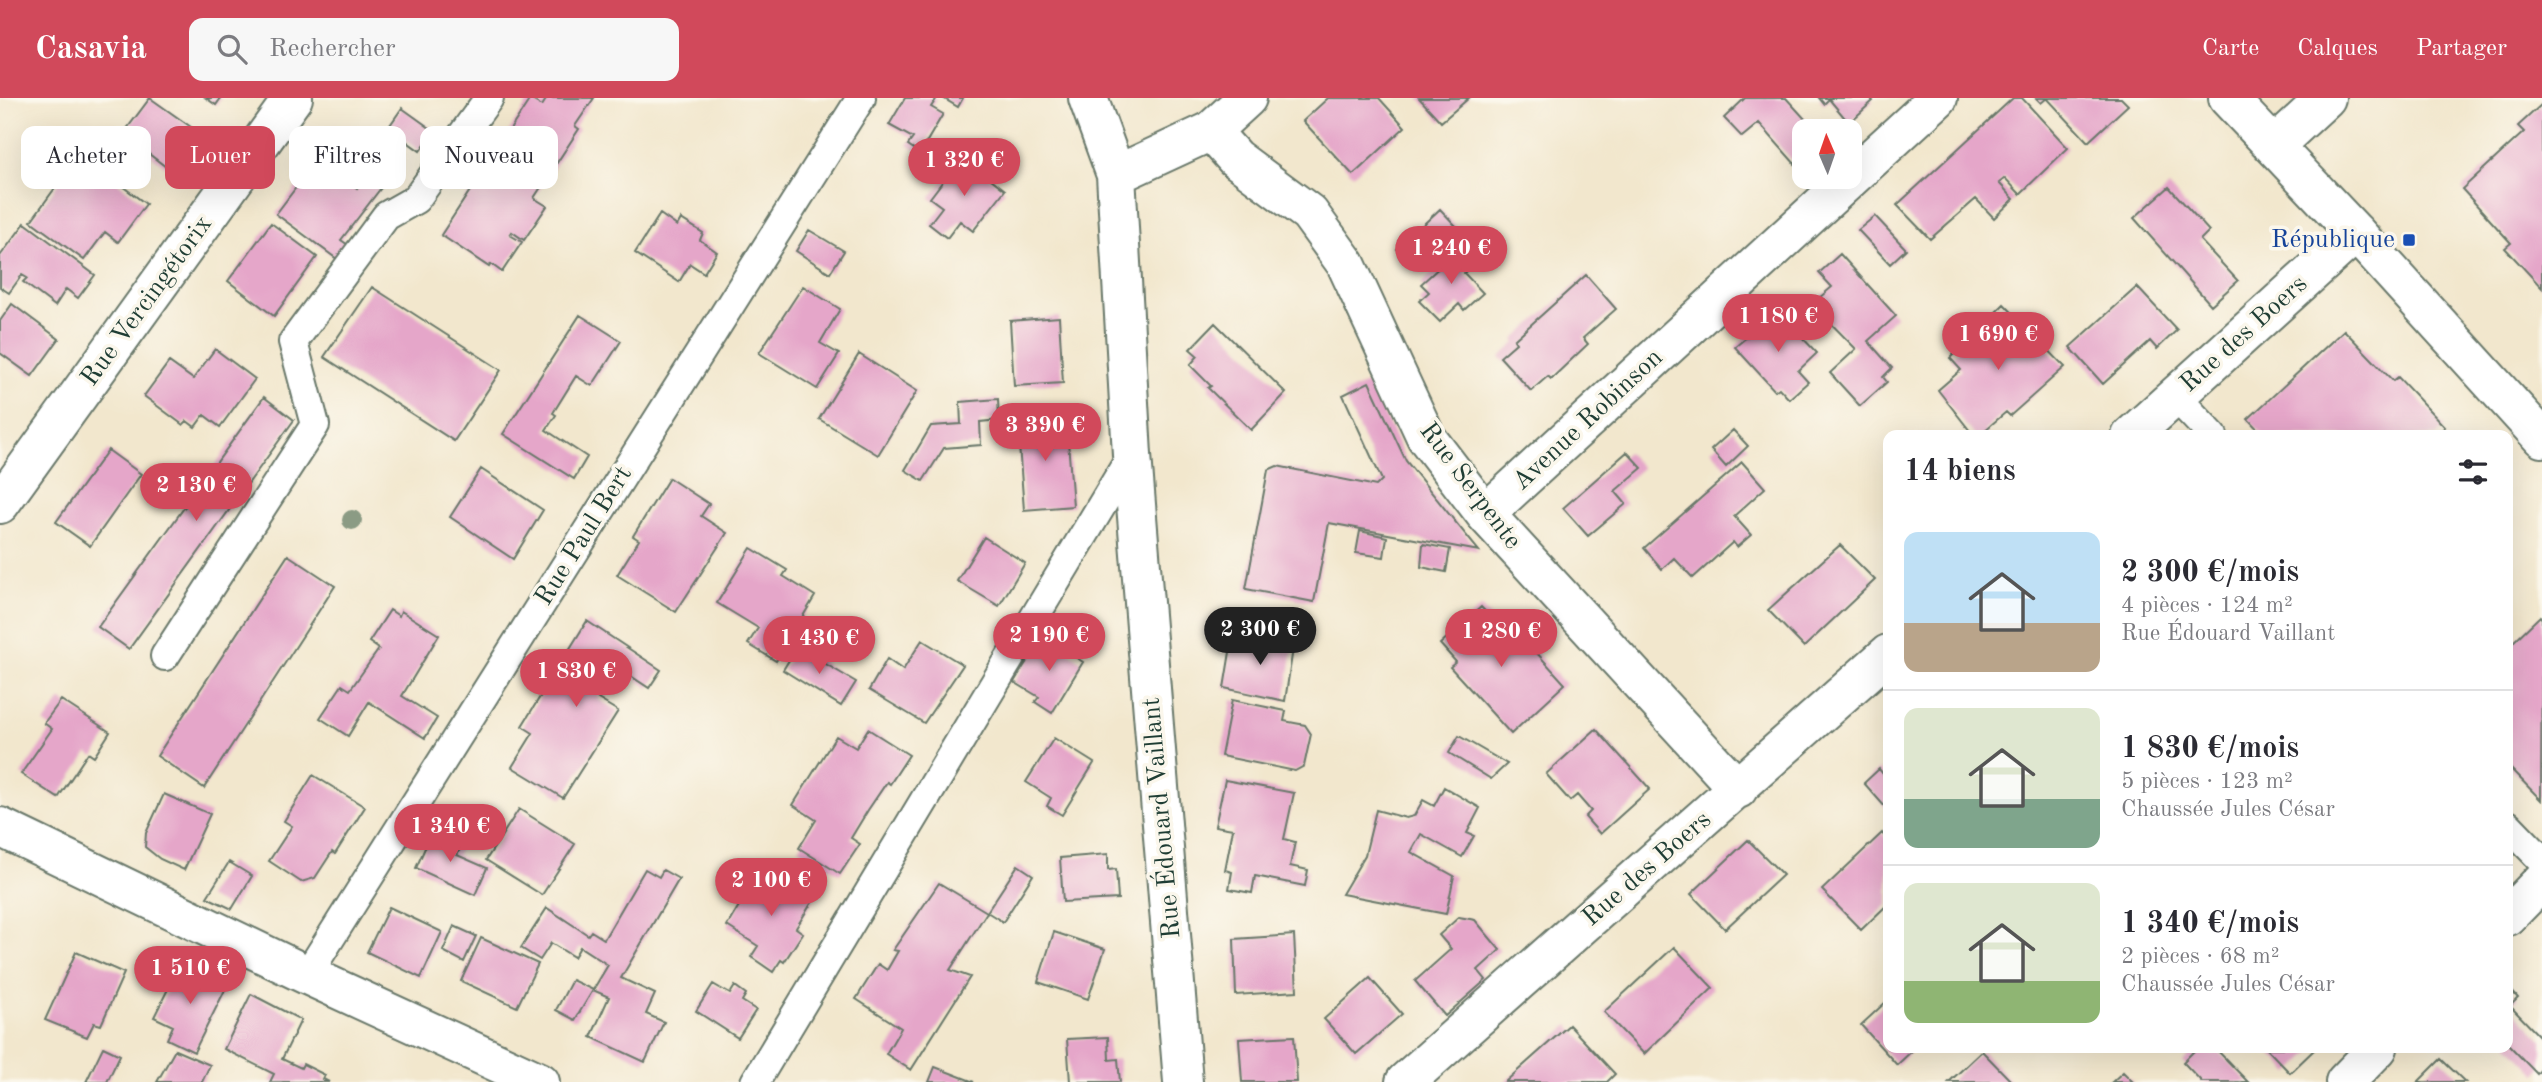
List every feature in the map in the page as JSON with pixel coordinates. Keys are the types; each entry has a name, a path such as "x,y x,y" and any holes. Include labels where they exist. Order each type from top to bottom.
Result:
{"street":[{"name":"Rue Vercingétorix","path":"0,504 293,98"},
{"name":"Rue Édouard Vaillant","path":"1088,98 1116,175 1132,454 1183,1082"},
{"path":"1116,175 1211,131 1247,98"},
{"name":"Avenue Robinson","path":"1485,514 1938,98"},
{"path":"2228,98 2356,233 2542,438"},
{"path":"2274,146 2326,98"},
{"name":"Rue Serpente","path":"1211,131 1235,158 1309,213 1339,253 1426,437 1485,514 1738,789"},
{"name":"Rue des Boers","path":"2138,430 2356,233"},
{"name":"Rue des Boers","path":"1405,1082 1883,658"},
{"path":"0,827 306,975 540,1082"},
{"path":"2513,911 2542,881"},
{"path":"2345,1082 2373,1053"}],"lane":[{"path":"164,656 315,425 293,342 386,216 416,199 489,98"},
{"name":"Rue Paul Bert","path":"306,975 861,98"},
{"path":"2175,396 2207,430"},
{"path":"755,1082 1132,454"},
{"path":"2513,830 2542,860"}],"building":[{"path":"150,98 190,126 165,126 165,166 151,155 151,126 129,126"},
{"path":"206,98 221,98 216,105"},
{"path":"547,98 594,98 575,126 579,129 558,161 558,126 512,126 530,99 542,106"},
{"path":"905,98 937,98 931,107 943,114 920,153 908,145 913,138 889,125"},
{"path":"943,98 963,98 958,107"},
{"path":"1328,98 1379,98 1405,127 1353,175 1303,121"},
{"path":"1419,98 1469,98 1441,122"},
{"path":"1745,98 1786,98 1805,119 1792,119 1792,161 1759,123 1742,137 1724,118"},
{"path":"1819,98 1870,98 1873,101 1853,119 1846,119 1829,99 1824,104"},
{"path":"2013,98 2022,98 2068,148 2020,194 2005,178 1999,183 2014,199 1994,218 1976,199 1930,239 1897,205"},
{"path":"2047,98 2121,98 2128,105 2088,142"},
{"path":"2542,104 2542,288 2505,248 2511,243 2462,189 2524,132 2518,126"},
{"path":"402,108 427,126 420,126 420,151 406,141 406,126 389,126"},
{"path":"962,156 1005,190 973,231 960,221 947,238 929,224 942,207 930,198"},
{"path":"2169,187 2209,231 2200,240 2238,281 2211,305 2134,218"},
{"path":"54,189 126,189 146,204 118,242 105,232 84,260 31,221"},
{"path":"295,189 380,189 341,240 351,247 341,262 276,214"},
{"path":"471,189 540,189 534,198 547,206 524,240 512,232 510,235 522,242 502,272 491,264 489,267 441,235"},
{"path":"1440,209 1456,226 1413,266 1397,249"},
{"path":"660,214 677,226 681,219 703,233 700,240 717,252 704,273 690,264 679,282 635,253"},
{"path":"1875,216 1906,249 1890,264 1858,230"},
{"path":"25,223 95,275 78,298 66,289 55,306 23,282 27,278 22,275 9,293 0,287 0,256"},
{"path":"271,223 317,257 274,316 228,281"},
{"path":"809,230 844,251 830,273 796,251"},
{"path":"1464,245 1477,260 1464,273 1483,293 1464,310 1459,304 1440,322 1419,301 1429,292 1421,284"},
{"path":"1840,254 1896,316 1868,341 1892,368 1883,377 1887,382 1860,406 1830,373 1856,349 1812,304 1832,287 1819,273"},
{"path":"1586,275 1616,309 1583,338 1588,344 1551,379 1548,376 1531,391 1500,357 1516,343 1514,340"},
{"path":"803,286 840,309 820,343 839,354 817,389 759,353"},
{"path":"372,287 501,370 454,441 324,357"},
{"path":"2137,287 2177,330 2157,349 2150,341 2103,384 2070,347"},
{"path":"12,304 59,339 32,376 0,353 0,321"},
{"path":"2004,304 2065,367 2010,416 2006,412 1985,430 1969,430 1938,390 1961,370 1950,358"},
{"path":"1777,311 1817,353 1798,371 1808,382 1789,399 1779,388 1775,391 1735,347"},
{"path":"580,315 621,341 592,386 576,376 553,413 556,415 546,430 587,457 574,479 503,434"},
{"path":"1059,317 1063,383 1014,386 1010,321"},
{"path":"1215,323 1286,393 1251,430 1208,388 1211,386 1190,365 1198,356 1190,349"},
{"path":"2344,330 2393,381 2398,377 2445,427 2442,430 2258,430 2248,419"},
{"path":"215,349 255,379 220,427 204,415 195,427 187,421 183,425 144,396 169,362 193,379"},
{"path":"859,354 917,391 878,455 819,419"},
{"path":"1369,382 1406,461 1479,551 1329,523 1314,602 1246,589 1268,470 1277,466 1376,486 1382,480 1343,395"},
{"path":"264,397 294,420 129,649 98,627"},
{"path":"998,399 999,420 980,422 981,445 944,448 923,481 905,470 931,426 961,424 960,402"},
{"path":"1066,415 1073,506 1024,510 1017,419"},
{"path":"1733,430 1748,446 1726,467 1711,450"},
{"path":"108,450 141,474 90,546 56,522"},
{"path":"1627,452 1642,468 1615,491 1626,504 1588,536 1563,508"},
{"path":"1742,462 1765,488 1734,516 1751,535 1737,547 1733,542 1693,578 1674,558 1662,569 1644,548"},
{"path":"481,469 543,510 513,559 450,517"},
{"path":"669,478 709,504 701,516 727,533 676,612 617,575 639,540 633,536"},
{"path":"1360,531 1387,537 1384,557 1356,553"},
{"path":"984,537 1025,563 999,606 957,581"},
{"path":"1423,544 1450,549 1446,572 1421,567"},
{"path":"1840,545 1875,580 1804,647 1768,610"},
{"path":"751,548 787,570 783,576 815,596 776,661 748,644 758,628 717,603"},
{"path":"288,555 335,586 204,788 157,756"},
{"path":"1481,607 1497,624 1505,618 1565,684 1511,734 1450,667 1456,662 1440,644"},
{"path":"390,610 399,616 401,611 439,635 402,696 437,718 425,738 369,702 348,736 320,718 342,685 350,690 379,649 369,642"},
{"path":"2540,616 2541,800 2513,771 2513,642"},
{"path":"587,621 661,670 649,688 617,667 598,699 618,711 563,798 512,767 533,733 522,726"},
{"path":"1233,634 1294,642 1285,701 1224,688"},
{"path":"1043,636 1083,662 1052,713 1035,702 1039,697 1014,682"},
{"path":"922,640 963,665 924,723 869,690 887,659 903,670"},
{"path":"797,647 856,682 841,706 783,670"},
{"path":"61,700 110,732 94,757 88,753 58,798 21,774 52,729 44,723"},
{"path":"1232,700 1286,711 1284,721 1305,725 1311,734 1304,766 1295,771 1221,756"},
{"path":"868,729 909,755 890,784 887,782 851,838 860,844 840,874 799,848 816,820 793,805 836,736 856,748"},
{"path":"1596,729 1650,789 1600,834 1585,817 1591,811 1577,795 1570,801 1546,774"},
{"path":"1459,736 1507,764 1491,779 1449,753"},
{"path":"1054,738 1094,763 1062,815 1047,806 1051,798 1026,782"},
{"path":"1879,769 1883,774 1883,805 1864,783"},
{"path":"313,775 365,807 335,854 332,852 315,878 301,882 269,861 292,826 284,821"},
{"path":"1225,780 1294,793 1284,839 1295,842 1290,866 1308,870 1305,886 1255,876 1252,893 1229,889 1232,872 1225,870 1233,829 1215,826"},
{"path":"1444,787 1480,808 1467,833 1474,836 1462,857 1421,834 1411,852 1454,876 1446,914 1342,894 1365,855 1376,810 1406,818 1414,816 1423,800 1434,806"},
{"path":"164,794 210,814 184,870 160,859 145,847 146,833"},
{"path":"519,809 575,844 542,895 486,860"},
{"path":"433,830 461,847 457,855 487,868 475,895 416,868"},
{"path":"1882,833 1883,909 1861,930 1822,890"},
{"path":"1748,840 1783,875 1725,929 1691,894"},
{"path":"1108,854 1108,870 1116,869 1118,899 1063,902 1060,858"},
{"path":"229,862 252,876 232,909 207,897"},
{"path":"1018,865 1033,875 1003,922 987,912"},
{"path":"762,867 814,899 796,928 803,933 784,962 781,960 773,972 751,957 758,946 727,926"},
{"path":"645,869 659,877 663,870 679,879 621,978 655,994 646,1014 664,1022 645,1062 591,1037 609,997 593,990 608,965 580,947 574,957 551,943 540,960 521,948 547,908 588,935 591,931 604,939"},
{"path":"939,883 987,912 950,970 970,977 911,1070 886,1054 901,1028 856,999 878,964 887,970 898,951 893,950"},
{"path":"389,907 442,932 421,978 367,952"},
{"path":"1459,917 1475,920 1500,950 1478,970 1486,980 1445,1016 1415,981 1451,949 1439,935"},
{"path":"454,926 476,936 464,962 443,951"},
{"path":"1054,932 1105,949 1088,999 1038,982"},
{"path":"1294,935 1297,991 1236,995 1234,939"},
{"path":"481,938 538,964 517,1007 461,981"},
{"path":"1674,947 1713,988 1644,1054 1604,1012"},
{"path":"76,952 124,973 101,1025 94,1023 87,1037 45,1020"},
{"path":"181,963 227,986 194,1052 167,1039 173,1026 154,1017"},
{"path":"1370,978 1402,1014 1356,1054 1324,1019"},
{"path":"572,980 593,990 575,1020 556,1010"},
{"path":"713,984 730,994 735,986 746,994 742,1001 756,1010 738,1038 696,1011"},
{"path":"251,994 301,1020 282,1059 301,1068 303,1064 325,1075 323,1079 329,1082 270,1082 274,1074 224,1049"},
{"path":"1883,1005 1883,1049 1861,1025"},
{"path":"2513,1009 2542,1039 2542,1068 2537,1074 2513,1049"},
{"path":"1569,1025 1615,1074 1607,1082 1505,1082"},
{"path":"1294,1036 1297,1082 1242,1082 1239,1039"},
{"path":"1108,1037 1109,1060 1118,1059 1120,1082 1070,1082 1067,1039"},
{"path":"103,1047 120,1055 107,1082 86,1082"},
{"path":"175,1050 210,1065 202,1082 157,1082"},
{"path":"1886,1053 1910,1053 1897,1065"},
{"path":"1980,1053 1984,1053 2012,1082 1949,1082"},
{"path":"2192,1053 2220,1053 2248,1082 2202,1082 2183,1062"},
{"path":"2271,1053 2311,1053 2290,1073"},
{"path":"2441,1059 2465,1082 2418,1082"},
{"path":"935,1067 974,1082 929,1082"},
{"path":"2123,1072 2133,1082 2112,1082"}],"place":[{"name":"République","path":"2409,240"}]}
